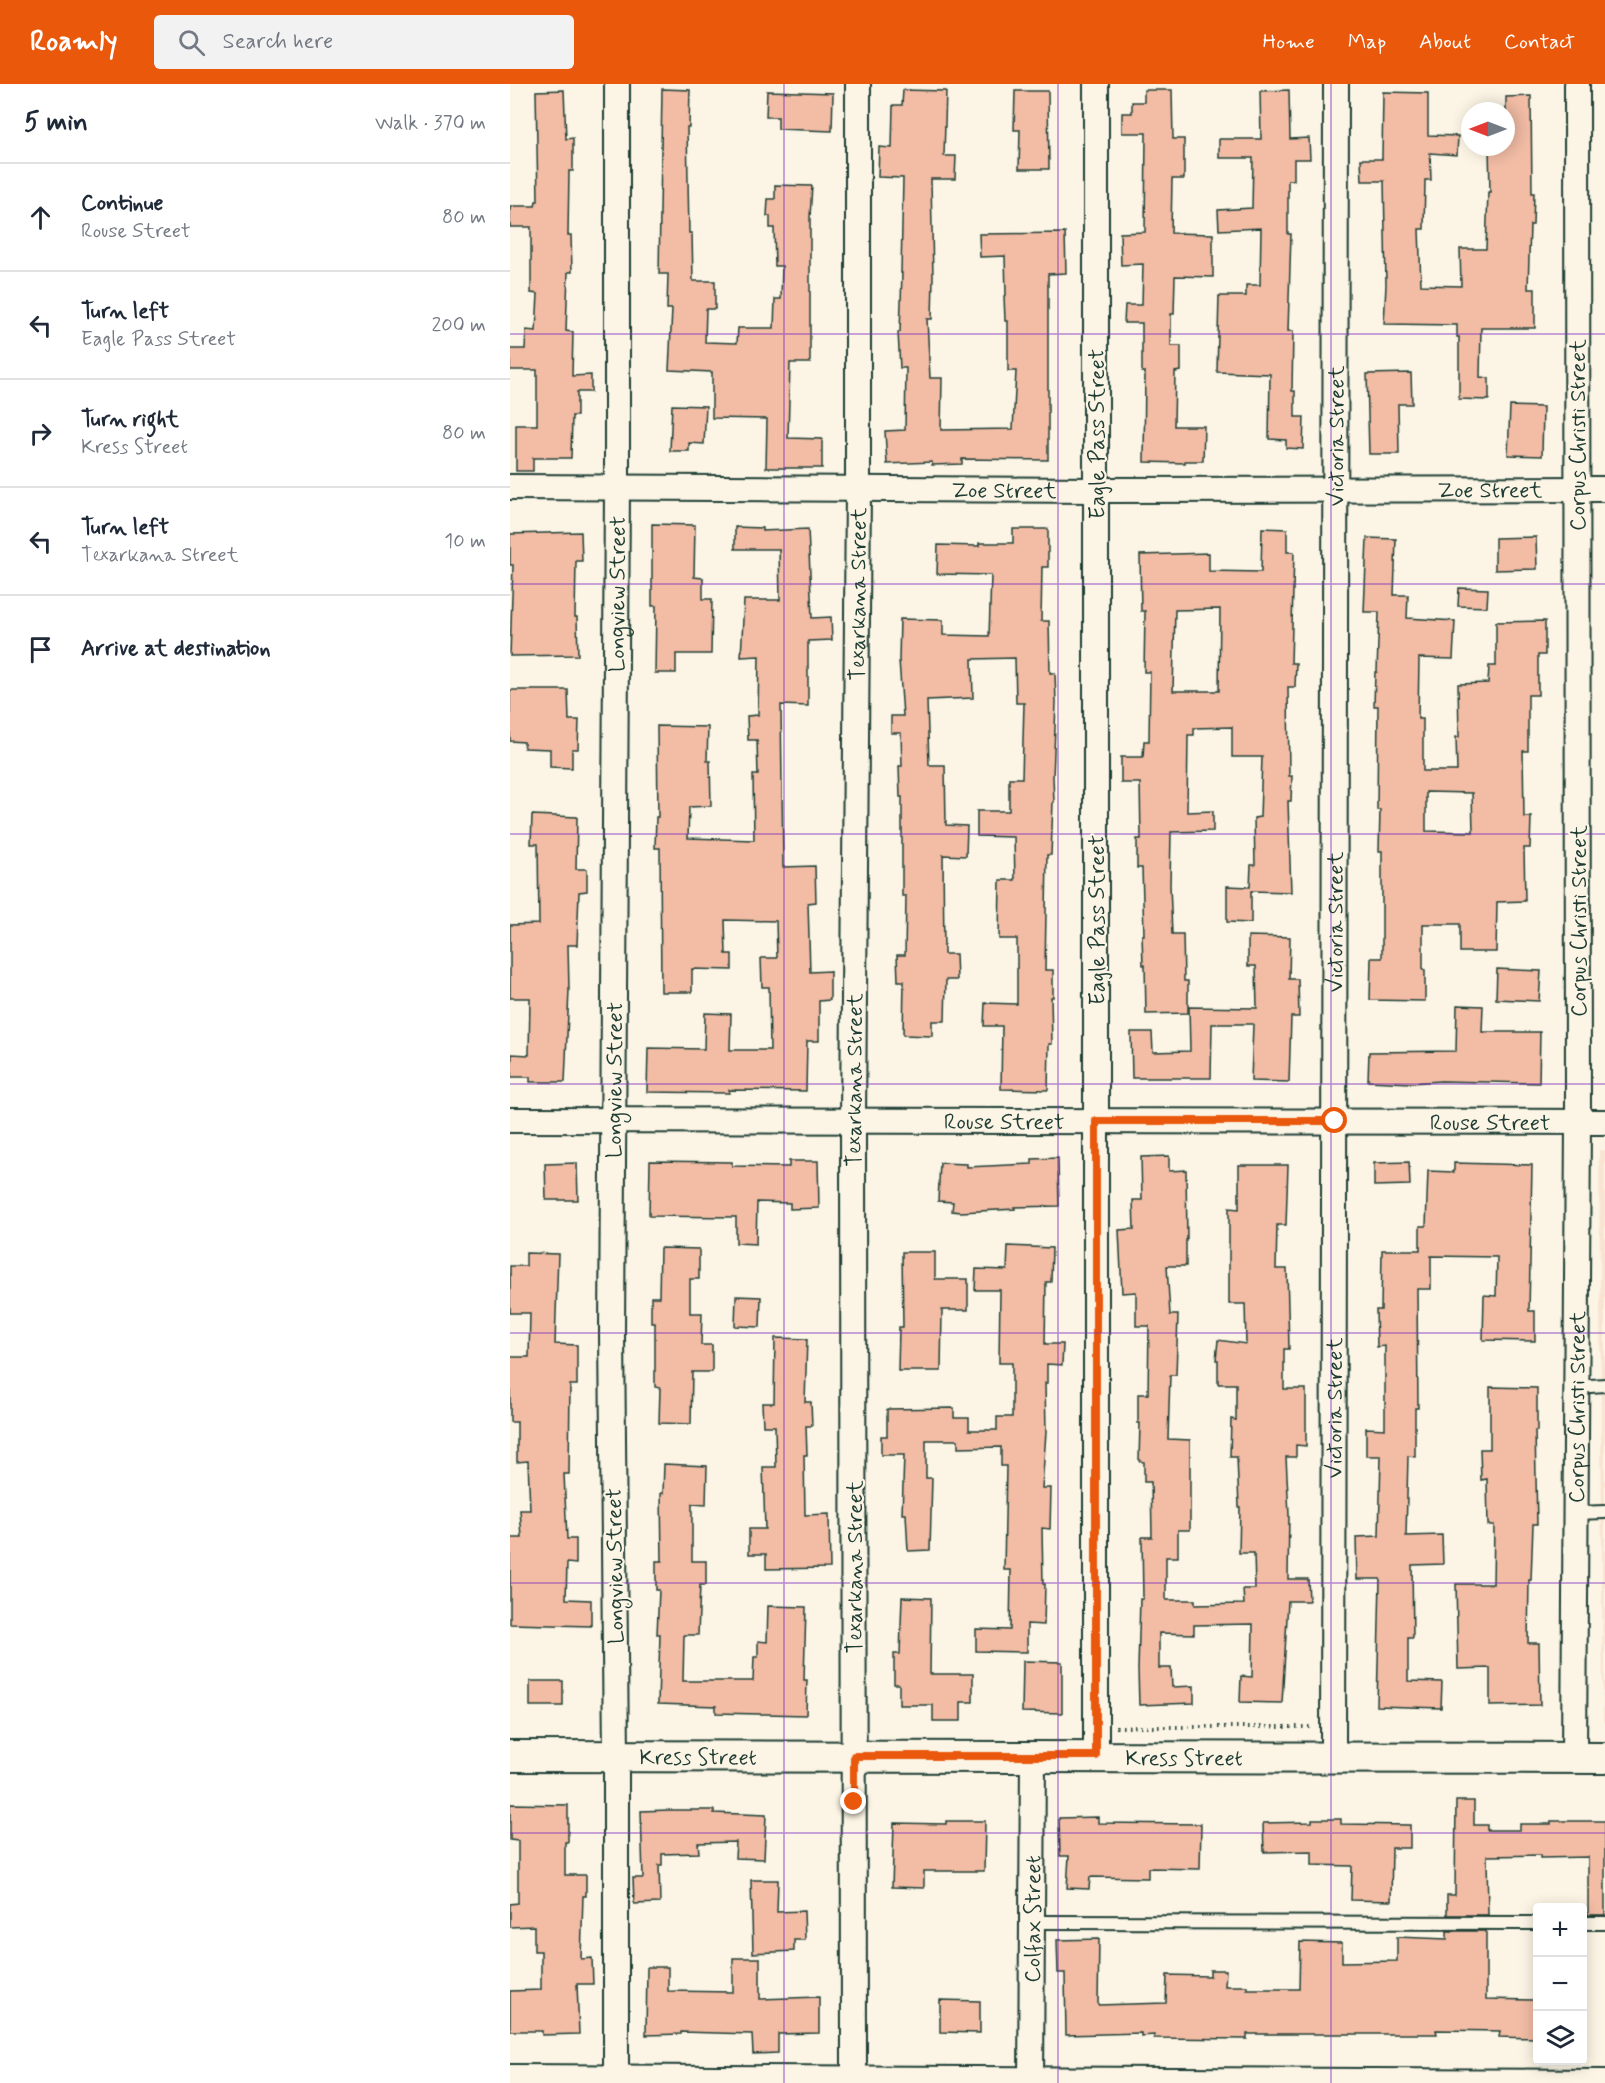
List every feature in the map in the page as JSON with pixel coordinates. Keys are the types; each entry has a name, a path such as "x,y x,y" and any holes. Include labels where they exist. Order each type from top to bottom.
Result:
{"street":[{"name":"Longview Street","path":"616,84 617,487 612,1120 616,2076"},
{"name":"Texarkana Street","path":"854,2078 853,1120 858,489 858,84"},
{"name":"Eagle Pass Street","path":"1096,84 1096,1756"},
{"name":"Victoria Street","path":"1333,1759 1336,84"},
{"name":"Corpus Christi Street","path":"1574,1758 1578,1122 1577,84"},
{"name":"Zoe Street","path":"510,487 1096,490 1605,489"},
{"name":"Rouse Street","path":"510,1120 1605,1122"},
{"name":"Kress Street","path":"510,1756 1605,1758"},
{"name":"Colfax Street","path":"1031,2081 1033,1756"},
{"path":"510,2077 1605,2082"}],"lane":[{"path":"1576,1386 1605,1385"},
{"path":"1575,1513 1605,1512"},
{"path":"1033,1922 1533,1923"},
{"path":"1587,1923 1605,1923"}],"path":[{"path":"1109,1727 1317,1727"}],"shaded area":[{"path":"1599,1150 1605,1150 1605,1722 1603,1722"}],"building":[{"path":"662,89 690,90 689,127 687,127 689,233 692,233 693,281 715,281 715,309 706,309 705,342 737,343 738,328 774,328 775,299 781,299 782,266 775,266 774,228 770,228 770,216 767,216 768,199 775,199 775,185 812,186 810,363 790,363 788,438 822,439 822,468 766,468 767,419 712,418 712,372 669,370 672,309 667,309 668,274 659,274"},
{"path":"564,90 566,139 573,138 573,171 569,171 568,235 571,235 572,272 568,272 566,331 573,332 572,376 591,375 591,392 577,392 577,416 572,416 571,458 533,458 533,471 516,471 516,425 537,425 537,370 510,370 510,349 525,349 526,330 536,331 538,294 531,293 531,227 510,227 510,206 535,206 538,201 536,91"},
{"path":"903,90 946,91 944,156 956,156 955,179 931,179 932,319 927,319 930,378 942,378 941,430 1013,429 1016,371 1008,371 1008,321 1005,321 1004,296 1006,295 1005,256 980,257 979,234 1065,233 1066,273 1048,274 1048,460 962,459 962,464 932,465 932,462 887,464 885,431 905,430 906,368 900,368 898,332 900,332 902,273 903,178 878,177 879,147 892,148 893,105 902,105"},
{"path":"1144,90 1172,90 1173,139 1184,139 1184,179 1172,179 1171,233 1213,234 1213,277 1175,276 1174,314 1171,314 1171,346 1181,346 1181,371 1175,372 1174,426 1204,426 1203,461 1144,462 1145,372 1142,372 1142,323 1124,323 1125,305 1142,305 1143,264 1121,265 1120,233 1145,232 1146,133 1122,133 1122,113 1132,113 1132,102 1144,102"},
{"path":"1289,90 1290,139 1309,138 1310,159 1294,159 1294,180 1288,180 1288,234 1291,234 1288,331 1293,331 1292,391 1295,391 1295,417 1304,417 1303,449 1286,448 1286,440 1269,439 1270,374 1217,372 1219,296 1246,296 1246,285 1260,285 1261,228 1219,230 1218,210 1252,208 1253,158 1219,158 1219,139 1261,139 1260,91"},
{"path":"767,91 833,93 832,131 778,129 778,117 766,117"},
{"path":"1015,91 1048,91 1049,169 1019,169 1020,130 1014,130"},
{"path":"1383,92 1428,93 1428,135 1458,136 1457,155 1430,153 1431,180 1425,180 1424,229 1419,229 1421,285 1461,286 1460,249 1486,249 1488,192 1490,192 1489,156 1515,156 1515,102 1506,102 1506,97 1531,96 1532,193 1534,193 1533,225 1530,225 1528,289 1535,289 1535,328 1481,328 1480,377 1489,378 1489,400 1459,399 1457,325 1384,324 1386,285 1384,181 1362,181 1361,159 1382,159"},
{"path":"1411,373 1412,404 1398,404 1399,454 1369,454 1367,374"},
{"path":"672,405 706,406 704,444 689,443 689,451 670,451"},
{"path":"1510,406 1543,407 1542,456 1508,455"},
{"path":"652,524 695,525 694,577 703,578 703,599 712,599 711,654 676,654 676,673 655,673 656,606 652,606"},
{"path":"735,527 762,528 762,531 808,529 812,618 831,617 832,640 808,641 808,706 781,705 783,867 815,866 816,902 808,903 810,972 830,971 830,1000 819,1001 819,1041 807,1041 806,1091 647,1092 648,1048 704,1049 705,1013 731,1014 730,1050 770,1050 769,987 762,987 761,958 777,958 776,921 725,920 726,954 732,954 732,970 692,969 692,992 661,992 660,848 655,848 656,817 658,817 657,726 708,727 707,761 710,761 711,806 689,807 688,838 754,840 753,775 758,775 757,740 748,740 747,716 758,715 759,656 741,657 744,600 780,600 779,549 735,549"},
{"path":"1262,528 1287,529 1287,552 1294,552 1291,663 1296,663 1295,687 1288,687 1289,776 1292,776 1291,801 1288,801 1291,892 1251,891 1251,923 1227,922 1227,886 1250,887 1251,865 1255,865 1254,818 1260,817 1262,757 1232,757 1232,727 1194,728 1194,735 1188,735 1187,812 1213,811 1213,831 1171,832 1172,934 1183,934 1184,981 1188,981 1188,1013 1146,1014 1142,935 1144,935 1142,868 1137,868 1137,839 1141,839 1140,783 1121,783 1121,757 1143,757 1144,741 1149,741 1150,672 1144,672 1145,611 1141,611 1140,555 1209,553 1209,571 1261,572","holes":["1220,609 1219,691 1173,691 1175,610"]},
{"path":"1013,529 1048,529 1048,567 1042,567 1041,621 1049,621 1050,673 1055,673 1056,703 1051,855 1047,855 1045,970 1053,970 1052,1044 1049,1044 1048,1090 1001,1089 1002,1026 984,1026 985,1003 1017,1004 1017,939 999,939 1000,880 1015,880 1014,837 977,836 977,811 1009,811 1009,778 1022,778 1024,703 1016,703 1015,658 972,659 973,698 927,700 929,765 945,765 946,825 967,826 966,856 943,855 944,954 956,954 957,980 946,980 945,1021 932,1021 932,1036 903,1035 904,981 898,981 897,955 905,955 906,896 902,896 902,797 900,797 899,766 902,766 901,733 891,733 891,716 903,716 899,660 900,619 943,620 943,635 989,636 991,575 937,574 938,545 979,546 979,543 1013,543"},
{"path":"581,532 582,561 576,561 575,617 577,617 578,655 510,656 513,565 510,565 510,534"},
{"path":"1536,537 1537,569 1495,570 1495,538"},
{"path":"1367,538 1396,539 1394,595 1408,595 1407,618 1455,621 1453,659 1419,658 1418,719 1423,719 1423,771 1457,771 1458,684 1488,683 1489,666 1496,666 1496,622 1545,621 1545,655 1538,655 1538,695 1528,695 1528,751 1523,751 1524,817 1531,817 1530,848 1524,848 1525,901 1497,902 1496,952 1460,952 1460,924 1423,924 1425,1001 1370,1000 1371,958 1382,958 1382,851 1379,851 1380,810 1377,810 1378,706 1374,706 1379,612 1364,612","holes":["1426,792 1472,793 1473,832 1426,831"]},
{"path":"1459,588 1488,589 1487,607 1458,606"},
{"path":"510,690 568,690 569,720 579,720 578,749 572,749 572,768 550,767 550,749 524,748 524,742 510,741"},
{"path":"532,815 577,817 576,869 587,869 587,891 579,892 577,945 568,945 569,990 565,1082 530,1082 530,1077 511,1077 512,1054 529,1055 530,998 510,998 510,925 539,924 538,844 531,844"},
{"path":"1248,936 1290,937 1289,979 1298,979 1299,1017 1291,1017 1289,1082 1251,1081 1253,1024 1212,1024 1211,1078 1132,1078 1131,1032 1152,1032 1153,1052 1190,1051 1189,1007 1257,1008 1256,966 1248,966"},
{"path":"1497,969 1541,971 1539,1001 1496,999"},
{"path":"1457,1005 1483,1006 1482,1032 1540,1032 1539,1083 1368,1081 1369,1052 1456,1051"},
{"path":"1169,1156 1169,1171 1186,1170 1187,1239 1186,1266 1167,1266 1170,1315 1178,1315 1176,1375 1170,1375 1168,1439 1190,1440 1190,1530 1178,1530 1178,1557 1166,1557 1166,1600 1195,1600 1195,1605 1244,1604 1243,1589 1255,1589 1254,1553 1239,1553 1240,1507 1237,1457 1230,1457 1231,1419 1236,1420 1236,1384 1218,1384 1218,1360 1216,1360 1218,1340 1246,1344 1245,1304 1229,1304 1229,1208 1239,1209 1239,1165 1288,1165 1286,1225 1277,1225 1276,1269 1287,1269 1289,1349 1284,1349 1284,1389 1306,1389 1306,1446 1296,1445 1296,1457 1286,1457 1289,1515 1288,1579 1308,1579 1309,1601 1288,1601 1282,1703 1240,1702 1241,1676 1252,1677 1253,1624 1194,1625 1194,1634 1159,1633 1159,1668 1171,1668 1172,1687 1194,1686 1194,1703 1139,1705 1140,1599 1143,1599 1142,1537 1152,1537 1151,1482 1144,1482 1144,1462 1139,1461 1138,1394 1148,1394 1149,1326 1136,1326 1136,1292 1122,1293 1119,1230 1134,1229 1133,1200 1142,1200 1141,1157"},
{"path":"1058,1158 1059,1206 961,1212 952,1211 953,1202 938,1201 940,1163 967,1164 967,1167 1032,1164 1032,1159"},
{"path":"650,1161 732,1162 732,1166 789,1167 789,1161 818,1161 819,1208 790,1209 790,1203 757,1202 756,1244 736,1243 736,1217 649,1216"},
{"path":"1409,1162 1410,1185 1374,1186 1374,1163"},
{"path":"577,1163 578,1200 546,1200 545,1164"},
{"path":"1454,1163 1532,1165 1529,1311 1535,1311 1535,1341 1483,1340 1484,1295 1496,1296 1497,1257 1431,1256 1431,1289 1417,1289 1418,1408 1415,1408 1415,1457 1408,1456 1406,1536 1442,1535 1443,1564 1412,1565 1413,1638 1408,1638 1408,1681 1442,1682 1441,1708 1377,1706 1380,1579 1357,1579 1356,1537 1379,1536 1381,1456 1366,1456 1366,1428 1385,1429 1385,1346 1377,1347 1376,1310 1381,1310 1382,1250 1420,1250 1420,1226 1426,1226 1428,1171 1454,1172"},
{"path":"1008,1246 1052,1248 1051,1282 1046,1282 1045,1344 1063,1344 1062,1365 1047,1364 1047,1383 1045,1383 1046,1432 1042,1488 1051,1488 1050,1529 1042,1528 1043,1584 1045,1584 1044,1625 1027,1624 1027,1652 976,1651 976,1629 1010,1630 1011,1570 1004,1570 1006,1466 1001,1466 1001,1447 958,1448 958,1440 926,1440 926,1478 932,1478 930,1550 908,1551 906,1514 902,1514 904,1455 881,1455 881,1436 887,1436 887,1409 954,1408 954,1418 969,1418 969,1430 997,1430 997,1417 1012,1417 1012,1363 999,1363 1000,1290 975,1290 976,1269 1007,1270"},
{"path":"660,1248 699,1249 699,1279 690,1279 690,1313 702,1313 701,1345 712,1345 712,1372 692,1372 691,1424 659,1423 660,1388 655,1387 655,1323 651,1323 651,1297 659,1297"},
{"path":"902,1252 935,1252 935,1279 968,1279 968,1310 942,1310 941,1371 898,1371 899,1327 903,1327"},
{"path":"526,1253 558,1254 555,1344 577,1345 577,1385 570,1385 569,1474 564,1474 567,1539 576,1539 576,1564 567,1563 566,1599 591,1600 591,1626 510,1624 510,1538 522,1538 520,1510 530,1510 528,1461 517,1462 517,1422 510,1422 510,1357 529,1357 530,1313 510,1313 510,1266 526,1266"},
{"path":"736,1296 761,1297 760,1327 735,1326"},
{"path":"775,1338 807,1339 805,1402 811,1402 812,1426 806,1426 805,1515 829,1514 830,1568 766,1569 766,1554 749,1554 749,1529 765,1529 763,1467 776,1467 775,1426 763,1426 762,1403 774,1403"},
{"path":"1490,1387 1537,1388 1537,1431 1535,1431 1537,1524 1533,1524 1528,1643 1539,1643 1540,1705 1490,1706 1490,1668 1458,1669 1456,1584 1493,1584 1494,1525 1488,1525 1487,1479 1481,1480 1480,1449 1490,1449"},
{"path":"664,1464 707,1466 706,1505 692,1504 692,1561 706,1561 706,1585 700,1585 698,1635 684,1635 683,1681 753,1681 754,1657 758,1657 758,1641 767,1642 768,1606 806,1607 804,1680 807,1680 806,1715 716,1713 716,1706 658,1704 660,1634 657,1634 659,1590 656,1590 656,1561 662,1561 661,1493 663,1493"},
{"path":"902,1597 931,1598 930,1674 973,1674 973,1702 961,1702 961,1721 933,1721 933,1705 899,1705 899,1684 894,1684 894,1654 900,1654"},
{"path":"1023,1661 1062,1662 1062,1713 1022,1712"},
{"path":"530,1681 563,1681 563,1706 530,1706"},
{"path":"1456,1801 1474,1801 1474,1825 1487,1825 1487,1830 1520,1830 1520,1824 1551,1824 1551,1821 1605,1821 1605,1915 1588,1915 1588,1857 1540,1858 1540,1855 1487,1856 1488,1915 1447,1915 1447,1895 1455,1895"},
{"path":"510,1804 568,1805 565,1875 586,1875 581,1959 592,1958 593,1984 577,1984 579,2034 542,2035 542,2031 510,2031 510,1991 541,1990 541,1951 534,1951 534,1926 510,1927 510,1904 518,1903 518,1841 510,1840"},
{"path":"714,1810 714,1813 766,1815 764,1859 735,1858 736,1842 698,1843 699,1853 662,1854 662,1865 659,1865 660,1903 634,1904 633,1878 643,1878 641,1811"},
{"path":"1098,1817 1098,1823 1201,1824 1200,1869 1148,1868 1148,1878 1090,1877 1089,1889 1067,1888 1069,1856 1060,1856 1059,1818"},
{"path":"1312,1819 1341,1819 1341,1824 1410,1825 1410,1848 1392,1848 1391,1901 1351,1900 1352,1866 1312,1865 1312,1851 1264,1852 1263,1823 1312,1822"},
{"path":"946,1821 985,1821 984,1871 924,1871 924,1888 892,1887 894,1823 946,1824"},
{"path":"751,1880 778,1880 777,1912 804,1911 805,1940 794,1940 794,1951 753,1953"},
{"path":"1447,1931 1486,1931 1486,1999 1533,2000 1533,2038 1499,2037 1500,2031 1436,2030 1437,2034 1247,2034 1247,2039 1154,2038 1154,2035 1141,2036 1141,2033 1066,2035 1065,1973 1058,1973 1057,1940 1099,1939 1098,2005 1166,2003 1167,1975 1210,1976 1210,1970 1226,1970 1225,1986 1247,1986 1247,1989 1299,1989 1300,1942 1342,1943 1342,1962 1397,1961 1397,1937 1447,1939"},
{"path":"733,1958 760,1958 760,1999 819,1997 819,2033 778,2034 778,2053 753,2054 752,2034 681,2032 681,2034 646,2035 647,1967 668,1967 668,1991 733,1992"},
{"path":"940,2000 980,2001 980,2033 940,2032"}],"route":[{"path":"854,1802 854,1756 1096,1756 1096,1121 1335,1121"}]}
